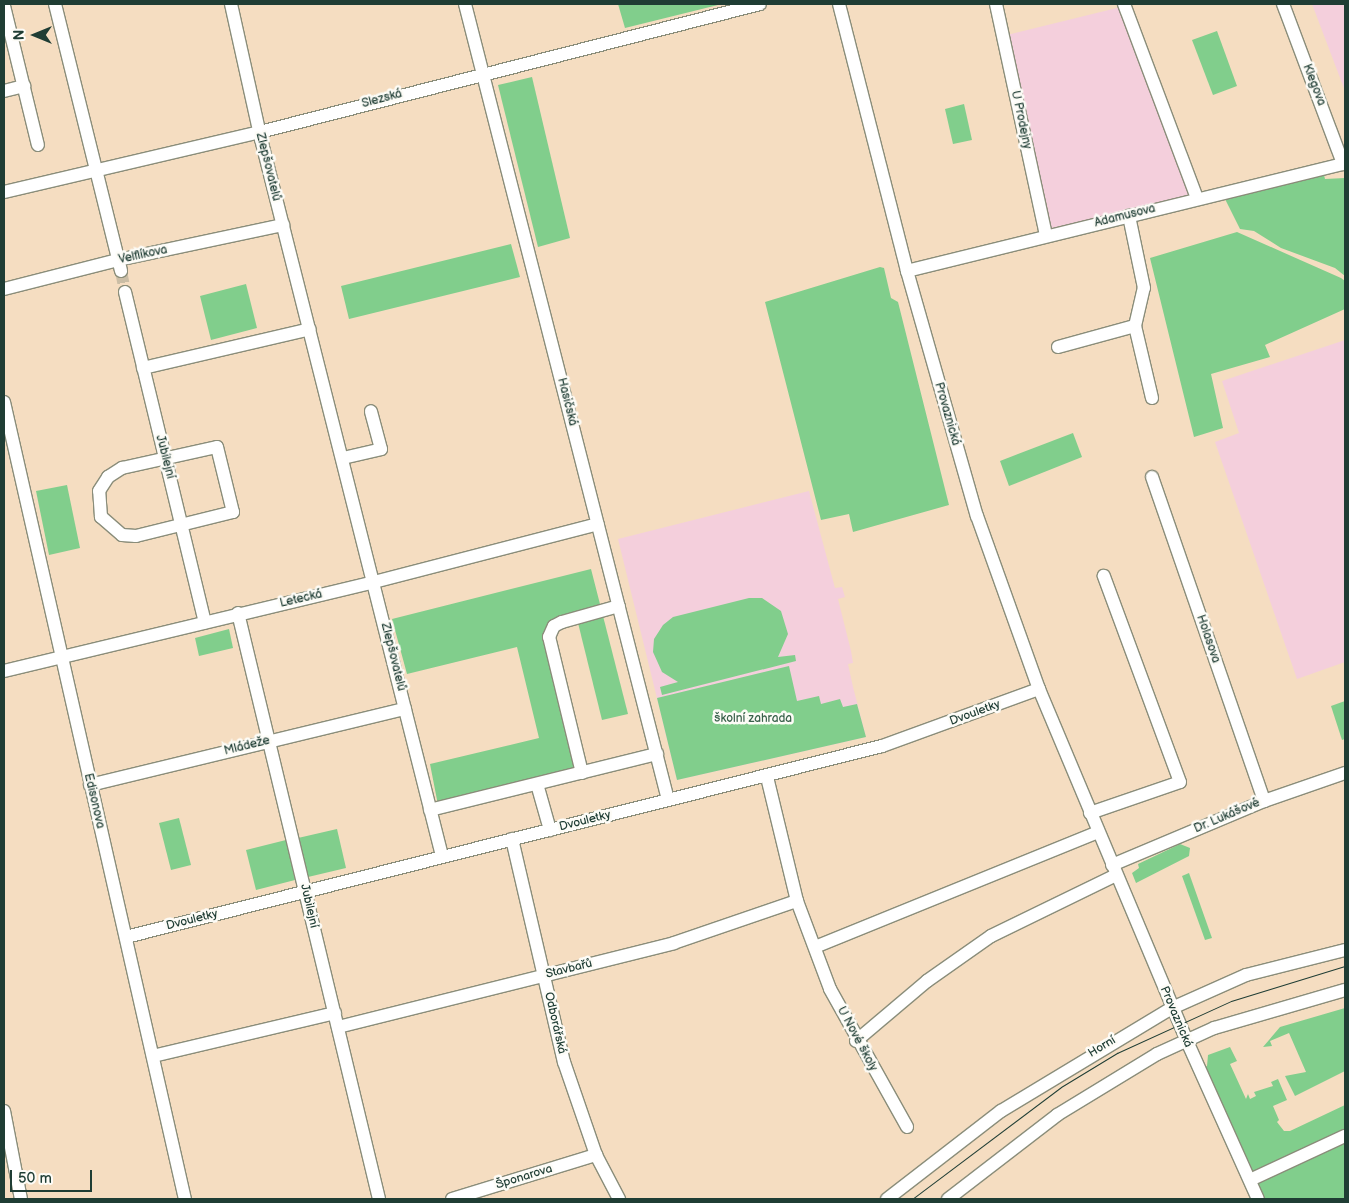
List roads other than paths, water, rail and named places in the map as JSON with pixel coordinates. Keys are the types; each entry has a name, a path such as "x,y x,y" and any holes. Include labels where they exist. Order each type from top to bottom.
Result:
{"street":[{"path":"55,4 94,171 119,266"},
{"name":"Zlepšovatelů","path":"231,4 283,225 442,856"},
{"name":"Hasičská","path":"465,4 668,800"},
{"name":"Slezská","path":"4,192 260,132 482,73 760,4"},
{"name":"Provaznická","path":"839,4 907,271 977,516 1039,689 1090,813 1172,1008 1258,1199"},
{"name":"U Prodejny","path":"996,4 1046,236"},
{"path":"1124,4 1197,198"},
{"name":"Klegova","path":"1283,4 1344,164"},
{"path":"4,6 38,145"},
{"path":"4,91 24,86"},
{"name":"Adamusova","path":"907,271 1197,198 1344,164"},
{"path":"1129,216 1144,288 1135,326 1152,398"},
{"name":"Velflíkova","path":"4,289 119,266 283,225"},
{"name":"Jubilejní","path":"125,292 205,622"},
{"path":"1058,347 1135,326"},
{"path":"143,368 310,329"},
{"name":"Edisonova","path":"4,402 185,1199"},
{"path":"343,458 381,449 372,411"},
{"path":"217,447 233,512 181,525 136,536 122,535 110,527 99,509 99,491 108,477 122,468 217,447"},
{"name":"Holasova","path":"1152,477 1264,801"},
{"name":"Letecká","path":"4,671 60,655 374,582 598,524"},
{"path":"1090,813 1180,782 1104,576"},
{"path":"582,773 549,637 554,626 562,622 619,606"},
{"name":"Jubilejní","path":"238,614 378,1199"},
{"name":"Dvouletky","path":"126,937 442,856 767,777 899,742 1039,689"},
{"name":"Mládeže","path":"90,784 405,709"},
{"path":"430,810 657,754"},
{"name":"Dr. Lukášové","path":"856,1041 927,981 991,936 1114,870 1264,801 1345,773"},
{"name":"U Nové školy","path":"767,777 797,901 830,989 856,1041 907,1127"},
{"path":"537,784 550,830"},
{"path":"815,948 1098,832"},
{"name":"Odborářská","path":"512,839 564,1062 596,1155 619,1199"},
{"name":"Stavbařů","path":"338,1027 674,943 797,901"},
{"name":"Horní","path":"887,1199 1001,1110 1172,1008 1246,975 1345,950"},
{"path":"948,1199 1057,1115 1186,1040 1214,1028 1345,990"},
{"path":"153,1056 334,1014"},
{"path":"4,1111 21,1199"},
{"path":"1250,1180 1345,1136"},
{"name":"Šponarova","path":"452,1199 596,1155"}],"tunnel":[{"path":"121,271 125,292"}],"tram line":[{"path":"912,1199 1061,1087 1117,1053 1231,1001 1345,966"}],"park label":[{"name":"školní zahrada","path":"753,719"}]}
